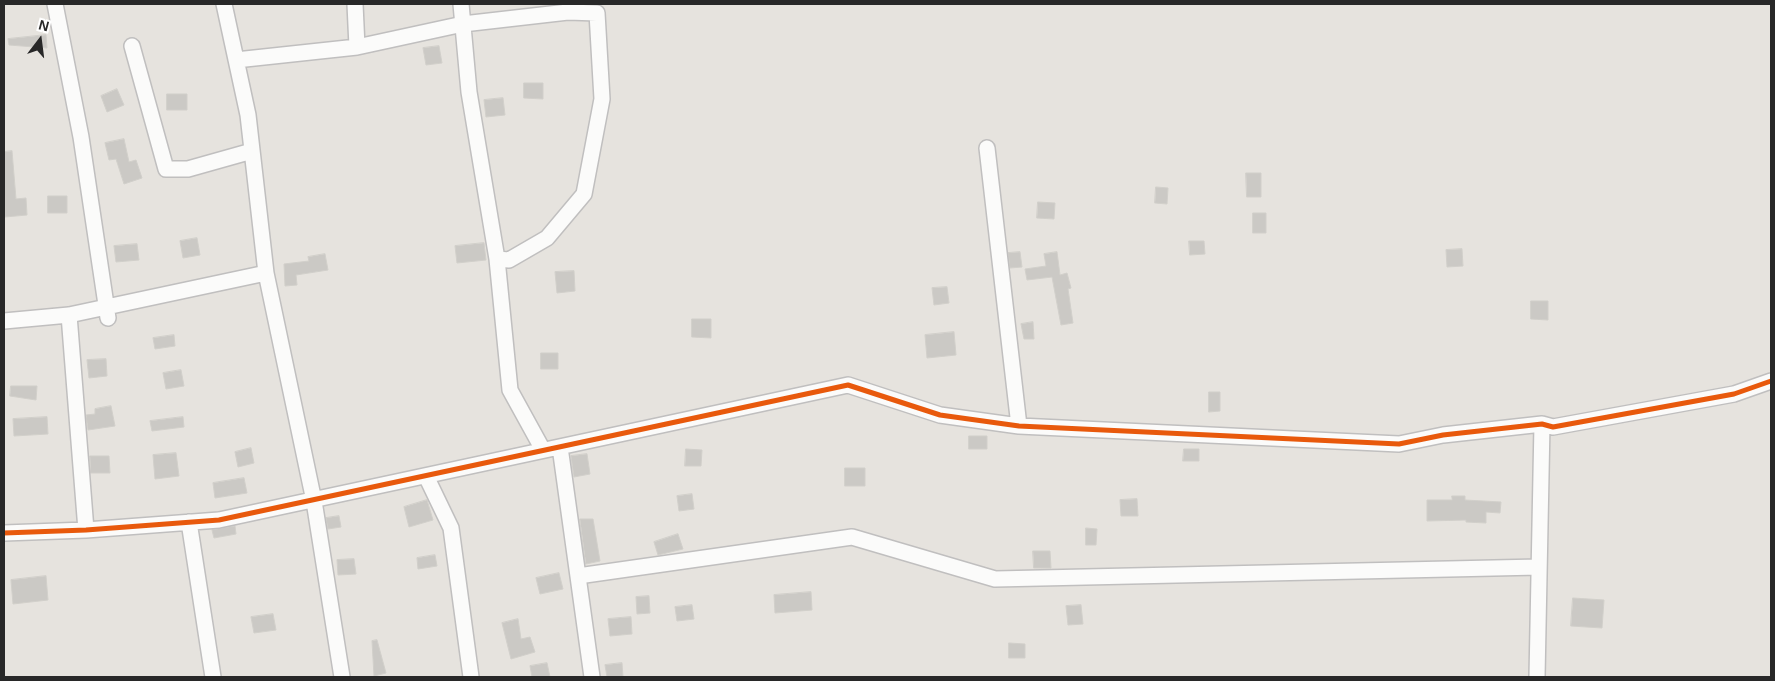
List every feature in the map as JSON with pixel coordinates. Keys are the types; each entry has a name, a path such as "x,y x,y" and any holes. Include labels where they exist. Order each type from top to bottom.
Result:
{"street":[{"path":"55,4 81,137 107,312"},
{"path":"224,4 248,115 266,273 314,501 342,677"},
{"path":"355,4 357,47"},
{"path":"461,4 469,92 497,259 510,390 543,450"},
{"path":"236,60 357,47 464,24 568,12 597,13 602,99 584,194 547,238 509,260 497,259"},
{"path":"132,46 166,168 188,169 252,151"},
{"path":"987,148 1019,426"},
{"path":"4,321 107,312 266,273"},
{"path":"69,315 86,530"},
{"path":"4,533 86,530 219,520 848,385 940,414 1019,426 1399,444 1443,435 1542,424 1553,427 1734,394 1771,381"},
{"path":"1537,677 1542,424"},
{"path":"560,447 592,677"},
{"path":"426,476 451,528 470,677"},
{"path":"189,522 213,677"},
{"path":"578,576 852,538 995,579 1539,567"}],"building":[{"path":"46,35 47,48 9,45 8,39"},
{"path":"439,46 442,63 426,65 423,48"},
{"path":"524,83 543,83 543,99 524,98"},
{"path":"117,89 124,105 107,112 101,96"},
{"path":"167,94 187,94 187,110 167,110"},
{"path":"503,98 505,115 486,117 484,100"},
{"path":"124,139 129,162 136,160 142,178 124,184 116,159 109,160 105,143"},
{"path":"12,151 16,199 26,198 27,215 5,217 4,152"},
{"path":"1246,173 1261,173 1261,197 1247,197"},
{"path":"1156,187 1168,188 1167,204 1155,203"},
{"path":"48,196 67,196 67,213 48,213"},
{"path":"1038,202 1055,203 1054,219 1037,218"},
{"path":"1253,213 1266,213 1266,233 1253,233"},
{"path":"197,238 200,255 183,258 180,241"},
{"path":"1189,241 1204,241 1205,254 1190,255"},
{"path":"484,243 486,260 457,263 455,246"},
{"path":"137,244 139,260 116,262 114,246"},
{"path":"1462,249 1463,266 1447,267 1446,250"},
{"path":"1020,252 1022,267 1010,268 1008,253"},
{"path":"1057,252 1060,275 1067,273 1071,288 1068,289 1073,323 1061,325 1052,277 1027,280 1025,269 1046,266 1044,254"},
{"path":"325,254 328,270 296,275 297,285 285,286 284,264 309,261 308,257"},
{"path":"574,271 575,291 557,293 555,272"},
{"path":"947,287 949,303 934,305 932,288"},
{"path":"1531,301 1548,301 1548,320 1531,319"},
{"path":"692,319 711,319 711,338 692,337"},
{"path":"1033,322 1034,339 1024,339 1021,324"},
{"path":"954,332 956,355 927,358 925,335"},
{"path":"174,335 175,346 155,349 153,338"},
{"path":"541,353 558,353 558,369 541,369"},
{"path":"106,359 107,376 89,378 87,360"},
{"path":"181,370 184,386 166,389 163,373"},
{"path":"11,386 37,386 36,400 10,396"},
{"path":"1209,392 1220,392 1220,411 1209,412"},
{"path":"111,406 115,426 88,430 86,415 95,414 95,409"},
{"path":"47,417 48,434 14,436 13,419"},
{"path":"183,417 184,427 152,431 150,421"},
{"path":"969,436 987,436 987,449 969,449"},
{"path":"251,448 254,463 238,467 235,452"},
{"path":"686,449 702,450 701,466 685,466"},
{"path":"1184,449 1199,449 1199,461 1183,461"},
{"path":"176,453 179,476 155,479 153,455"},
{"path":"587,454 590,474 574,477 571,456"},
{"path":"90,456 109,456 110,473 91,473"},
{"path":"845,468 865,468 865,486 845,486"},
{"path":"244,478 247,493 215,498 213,483"},
{"path":"692,494 694,509 679,511 677,496"},
{"path":"1452,496 1465,496 1465,500 1501,502 1500,513 1486,512 1486,523 1466,522 1466,520 1427,521 1427,500 1452,500"},
{"path":"1137,499 1138,516 1121,516 1120,500"},
{"path":"427,500 433,520 409,527 404,507"},
{"path":"339,516 341,527 328,529 326,518"},
{"path":"580,519 593,519 600,561 586,564"},
{"path":"235,526 236,534 214,538 212,530"},
{"path":"1086,528 1097,529 1096,545 1086,545"},
{"path":"678,534 683,549 658,555 654,542"},
{"path":"1033,551 1050,551 1051,568 1034,568"},
{"path":"435,555 437,566 418,569 417,558"},
{"path":"354,559 356,574 338,575 337,560"},
{"path":"559,573 563,589 540,594 536,578"},
{"path":"46,576 48,600 13,604 11,580"},
{"path":"811,592 812,610 775,613 774,595"},
{"path":"649,596 650,613 637,614 636,597"},
{"path":"1573,598 1604,600 1602,628 1571,626"},
{"path":"692,605 694,619 677,621 675,607"},
{"path":"1081,605 1083,624 1068,625 1066,606"},
{"path":"273,614 276,630 254,633 251,617"},
{"path":"631,617 632,634 610,636 608,619"},
{"path":"518,619 521,639 530,637 535,652 511,659 502,623"},
{"path":"377,640 386,673 374,676 372,641"},
{"path":"1009,643 1025,644 1025,658 1009,658"},
{"path":"547,663 550,677 532,677 530,666"},
{"path":"622,663 623,677 607,677 605,665"}],"cycle path":[{"path":"4,533 86,530 219,520 848,385 940,415 1019,426 1399,444 1443,435 1542,424 1553,427 1734,394 1771,381"}]}
